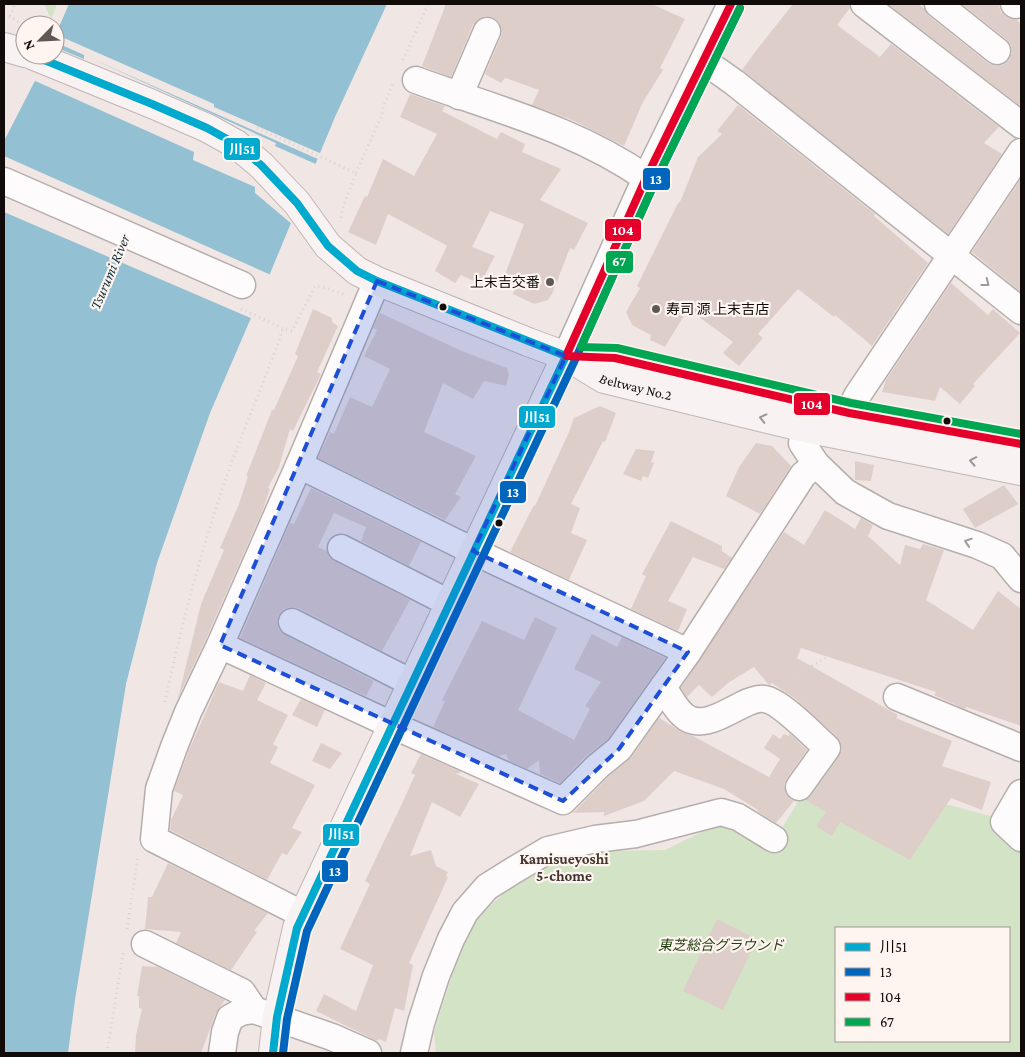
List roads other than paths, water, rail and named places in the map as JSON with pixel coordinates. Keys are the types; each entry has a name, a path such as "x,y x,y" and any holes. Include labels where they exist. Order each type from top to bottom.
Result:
{"main road":[{"path":"56,65 208,128 236,144 261,165 297,203 334,235 357,270 377,281 566,356 297,928 266,1013 273,1053"},
{"name":"Beltway No.2","path":"566,356 615,358 849,413 1021,444"},
{"name":"Beltway No.2","path":"566,356 604,379 805,428 1021,470"}],"street":[{"path":"864,4 1021,124"},
{"path":"938,4 997,51"},
{"path":"566,356 646,178 704,61 727,5"},
{"path":"459,96 487,31"},
{"path":"704,61 735,83 1021,311"},
{"path":"404,75 459,96 516,114 574,138 622,161 646,178"},
{"path":"849,413 857,396 1021,152"},
{"path":"4,180 242,285"},
{"path":"304,915 154,839 160,789 188,712 220,645 299,465 377,281"},
{"path":"805,428 802,443 816,464 845,492 888,516 977,545 1011,553 1021,579"},
{"path":"220,645 392,725 563,801 598,766 619,749 688,652 804,475 816,464"},
{"path":"299,465 473,551 688,652"},
{"path":"341,548 449,603"},
{"path":"292,622 412,683"},
{"path":"663,687 681,714 689,720 698,722 710,720 763,698 773,702 827,748 799,787"},
{"path":"897,697 1021,748"},
{"path":"1021,793 1004,822 1021,838"},
{"path":"414,1053 421,1023 436,976 451,939 465,912 487,887 514,870 548,850 595,839 636,834 721,812 738,817 774,839"},
{"path":"145,944 242,992 266,1013"},
{"path":"222,1053 225,1032 230,1018 241,1012 266,1013 368,1053"}],"water":[{"name":"Tsurumi River","path":"69,4 387,4 335,117 210,413 157,563 126,684 68,1053 4,1053 4,141 39,73 46,65 65,65 64,15"}],"place":[{"name":"上末吉交番","path":"550,282"},
{"name":"寿司 源 上末吉店","path":"656,309"}],"district":[{"name":"Kamisueyoshi 5-chome","path":"564,868"}],"park label":[{"name":"東芝総合グラウンド","path":"721,945"}]}
